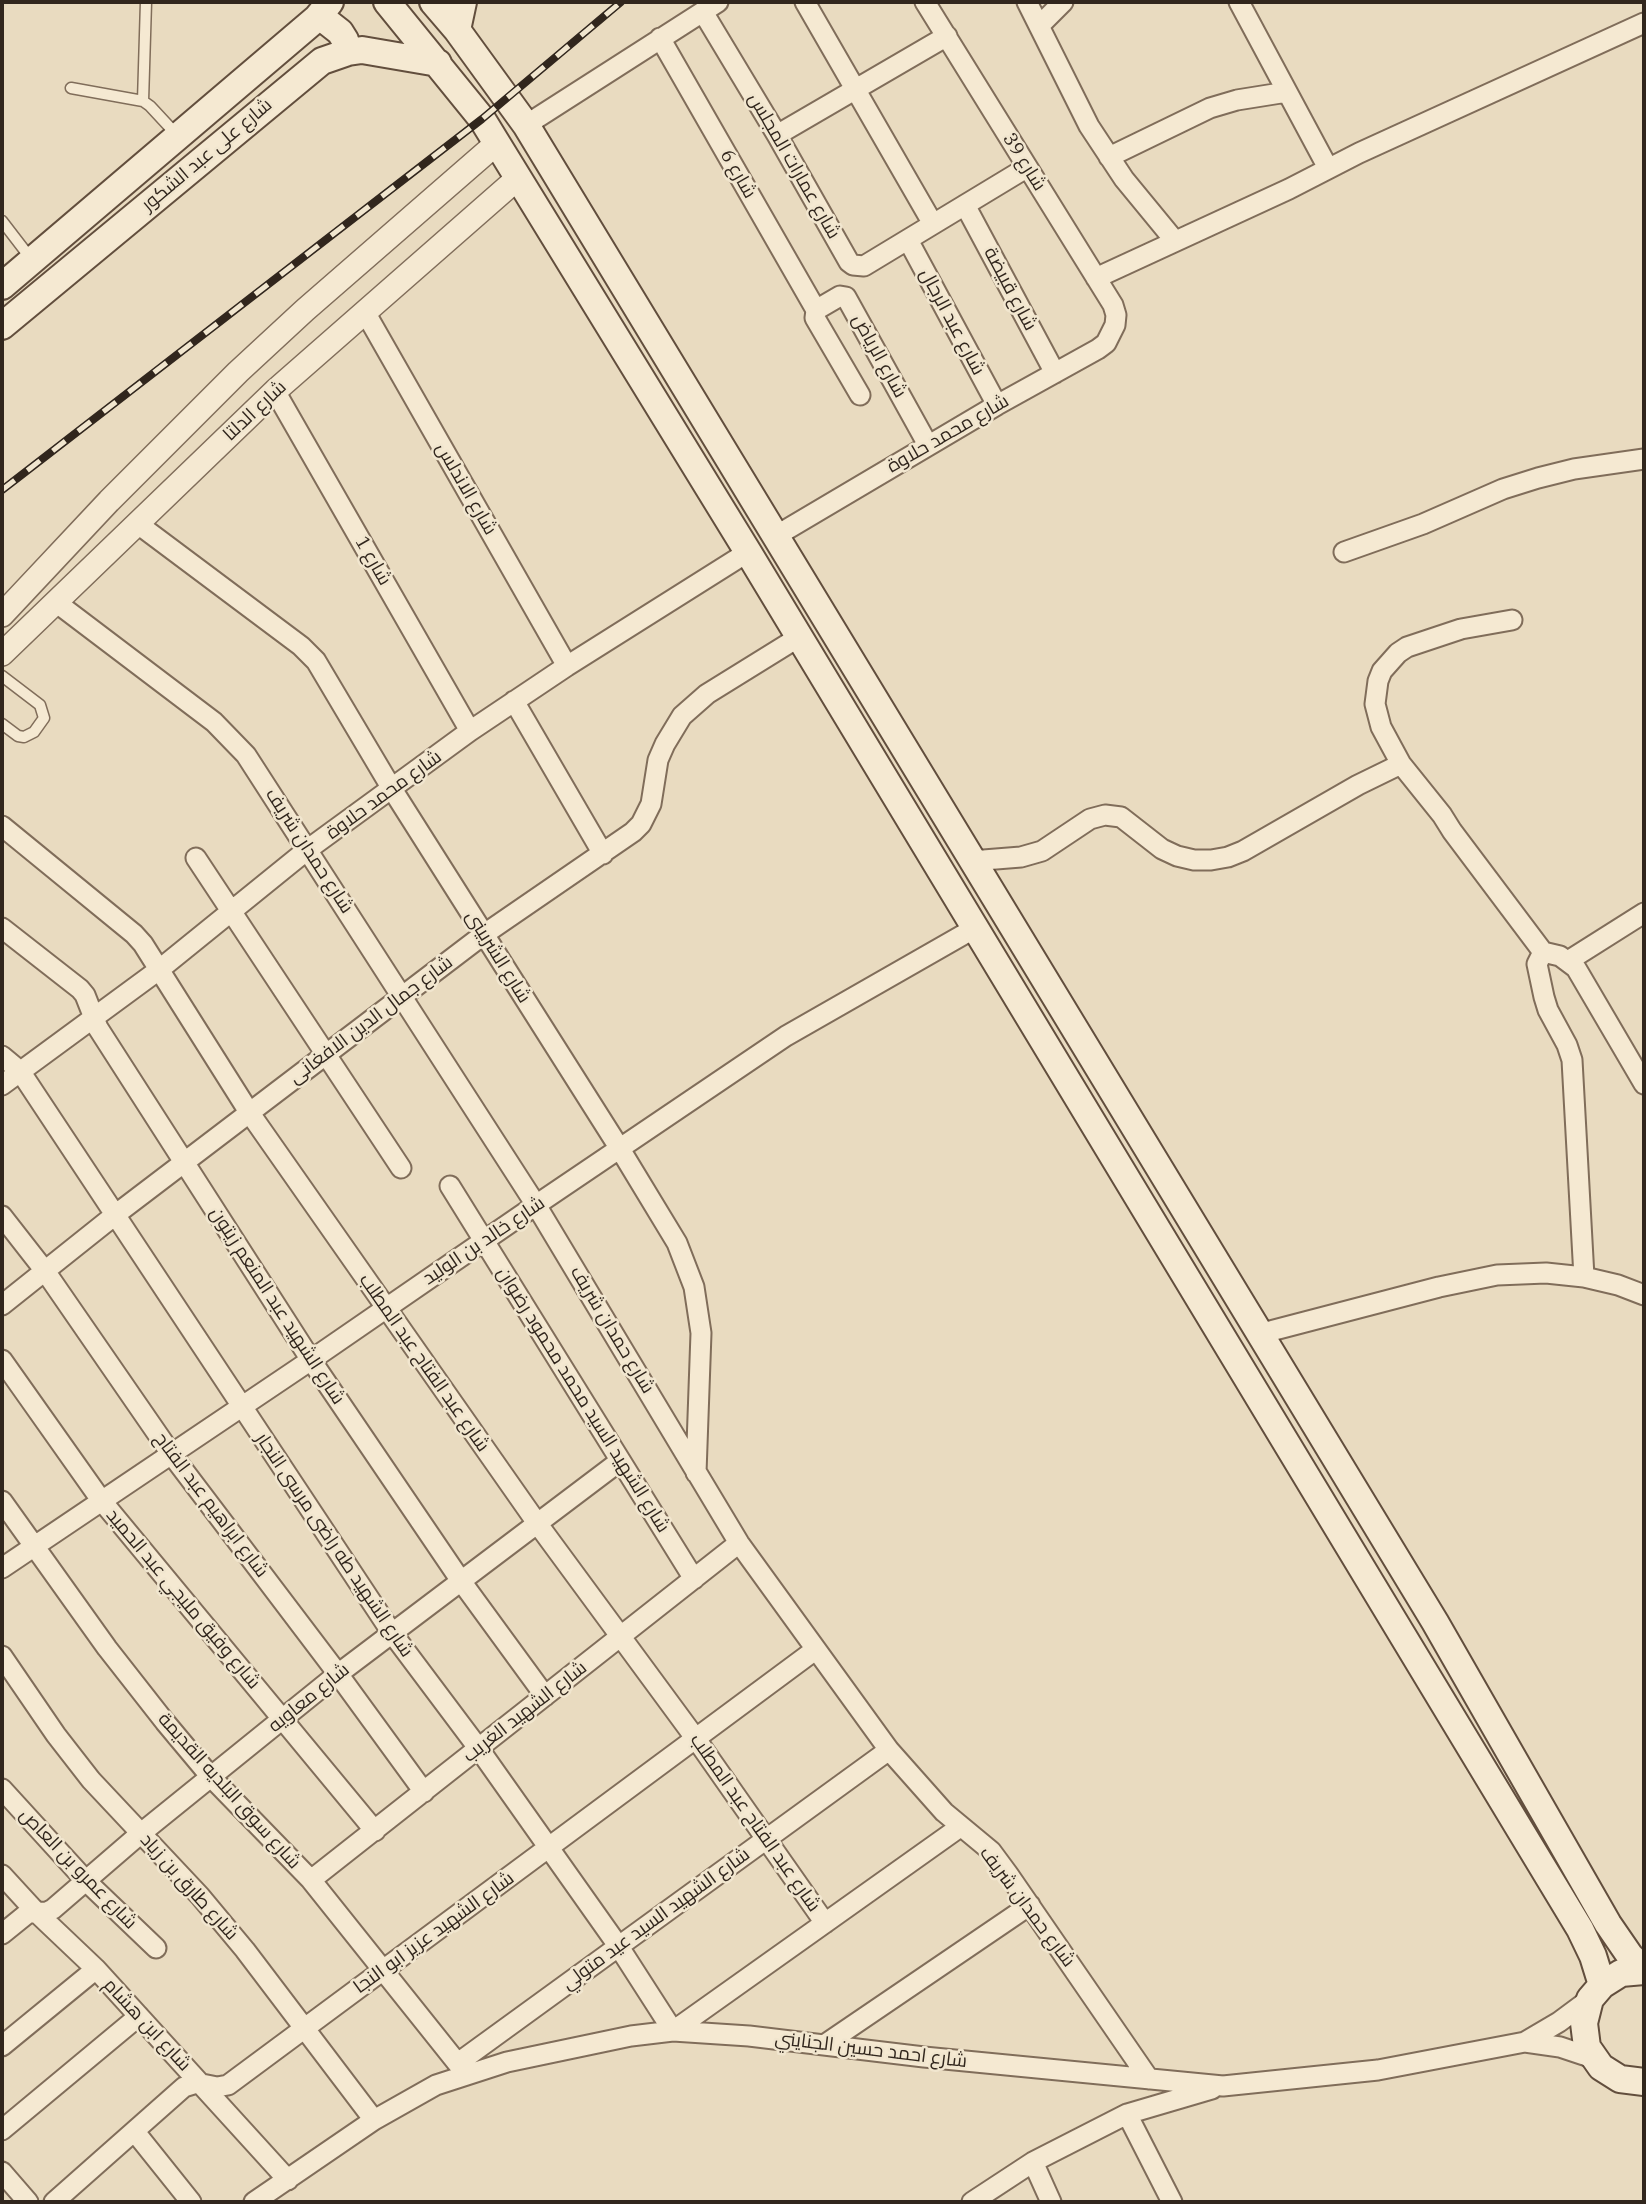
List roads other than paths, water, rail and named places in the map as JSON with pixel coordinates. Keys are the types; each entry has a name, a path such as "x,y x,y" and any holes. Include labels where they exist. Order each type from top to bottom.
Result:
{"main road":[{"path":"387,2 482,118 748,552 1580,1928 1593,1956 1596,1992"},
{"path":"433,2 457,30 526,125 1435,1622 1608,1924 1630,1956 1644,1970"},
{"path":"457,30 463,2"},
{"path":"323,10 345,40 348,52"},
{"name":"شارع على عبد الشكور","path":"2,286 323,10"},
{"name":"شارع على عبد الشكور","path":"2,326 323,61 348,52 376,51 438,63"},
{"path":"923,842 949,824"},
{"path":"1644,1970 1621,1973 1596,1992 1586,2011 1584,2035 1593,2058 1610,2074 1644,2084"}],"street":[{"path":"805,2 933,224"},
{"name":"شارع 39","path":"925,2 1113,304 1115,325"},
{"path":"1027,2 1071,93 1109,157 1140,200 1175,241"},
{"path":"1039,26 1063,2"},
{"path":"1239,2 1328,168"},
{"path":"526,125 711,7"},
{"name":"شارع عمارات المجلس","path":"711,7 777,135 853,265 864,266 1026,168"},
{"path":"1096,278 1644,23"},
{"path":"777,135 947,36"},
{"name":"شارع 6","path":"660,38 816,310"},
{"path":"1109,157 1210,108 1237,100 1287,92"},
{"name":"شارع الدلتا","path":"2,615 173,436 305,310 497,143"},
{"name":"شارع الدلتا","path":"2,654 275,391 518,178"},
{"name":"شارع قبيضة","path":"965,205 1055,373"},
{"name":"شارع عبد الرجال","path":"908,240 997,405"},
{"path":"381,244 408,273"},
{"name":"شارع الرياض","path":"816,310 840,296 846,297 928,445"},
{"path":"816,310 815,318 860,395"},
{"name":"شارع الاندلس","path":"365,312 568,666"},
{"name":"شارع محمد حلاوة","path":"774,537 1106,343 1115,325"},
{"name":"شارع 1","path":"275,391 470,731"},
{"path":"1344,552 1423,524 1503,489 1538,478 1574,469 1644,459"},
{"name":"شارع الشربينى","path":"138,524 309,653 677,1243 694,1287 701,1333 696,1473"},
{"name":"شارع محمد حلاوة","path":"2,1085 160,969 307,850 470,731 748,552"},
{"path":"20,596 50,609"},
{"name":"شارع حمدان شريف","path":"50,609 204,714 231,738 259,773 536,1205 740,1543 889,1750 944,1812 990,1851 1031,1905 1149,2079"},
{"path":"1512,620 1434,636 1408,647 1389,662 1378,681 1375,704 1381,727 1395,767 1442,815 1543,952 1568,961 1583,977 1644,1084"},
{"name":"شارع جمال الدين الافغانى","path":"2,1305 115,1215 402,996 484,935 633,832 651,804 658,760 682,716 707,694 799,637"},
{"path":"514,701 603,854"},
{"path":"971,861 1021,857 1042,851 1090,819 1105,815 1121,817 1161,849 1177,856 1194,860 1228,857 1395,767"},
{"name":"شارع عبد الفتاح عبد المطلب","path":"2,826 134,933 160,969 249,1112 537,1523 696,1739 825,1923"},
{"path":"196,858 401,1168"},
{"path":"1568,961 1644,913"},
{"name":"شارع الشهيد عبد المنعم زيتون","path":"2,928 80,989 93,1016 184,1163 311,1360 461,1581 545,1696"},
{"name":"شارع خالد بن الوليد","path":"2,1568 786,1036 975,928"},
{"path":"1543,952 1537,964 1544,997 1572,1060 1584,1276"},
{"name":"شارع الشهيد طه راضى مرسى النجار","path":"2,1056 20,1071 392,1633 479,1749 619,1947 673,2031"},
{"name":"شارع الشهيد السيد محمد محمود رضوان","path":"450,1186 694,1579"},
{"name":"شارع ابراهيم عبد الفتاح","path":"2,1216 45,1271 172,1455 424,1792"},
{"path":"1259,1334 1497,1275 1546,1273 1584,1276 1644,1295"},
{"name":"شارع وفيق مليجي عبد الحميد","path":"2,1360 101,1500 375,1831"},
{"name":"شارع معاويه","path":"2,1934 25,1915 53,1909 140,1834 338,1674 620,1461"},
{"name":"شارع سوق البلديه القديمة","path":"2,1501 107,1648 211,1777 312,1881 462,2068"},
{"name":"شارع الشهيد الغريب","path":"312,1881 740,1543"},
{"name":"شارع الشهيد عزيز ابو النجا","path":"54,2202 188,2085 228,2085 815,1650"},
{"name":"شارع طارق بن زياد","path":"2,1656 90,1780 200,1896 306,2028 374,2120"},
{"name":"شارع الشهيد السيد عيد متولي","path":"462,2068 619,1947 889,1750"},
{"name":"شارع عمرو بن العاص","path":"2,1788 86,1881 156,1948"},
{"path":"673,2031 960,1827"},
{"name":"شارع ابن هشام","path":"2,1875 36,1912 96,1969 288,2180"},
{"path":"824,2045 1031,1905"},
{"path":"2,2046 96,1969"},
{"name":"شارع احمد حسين الجنايني","path":"254,2202 374,2120 462,2068 673,2031 749,2036 1223,2086 1378,2070 1525,2042 1559,2022 1596,1992"},
{"path":"2,2130 139,2016"},
{"name":"شارع احمد حسين الجنايني","path":"1525,2042 1560,2048 1593,2058"},
{"path":"972,2202 1033,2162 1127,2114 1223,2086"},
{"path":"1127,2114 1172,2202"},
{"path":"135,2132 191,2202"},
{"path":"1033,2162 1051,2202"},
{"path":"2,2172 28,2202"}],"lane":[{"path":"143,101 146,2"},
{"path":"71,88 143,101 178,137"},
{"path":"2,221 33,261"},
{"path":"2,676 40,705 44,718 34,732 24,737 18,736 2,724"}],"railway":[{"path":"2,490 482,119 621,2"}]}
